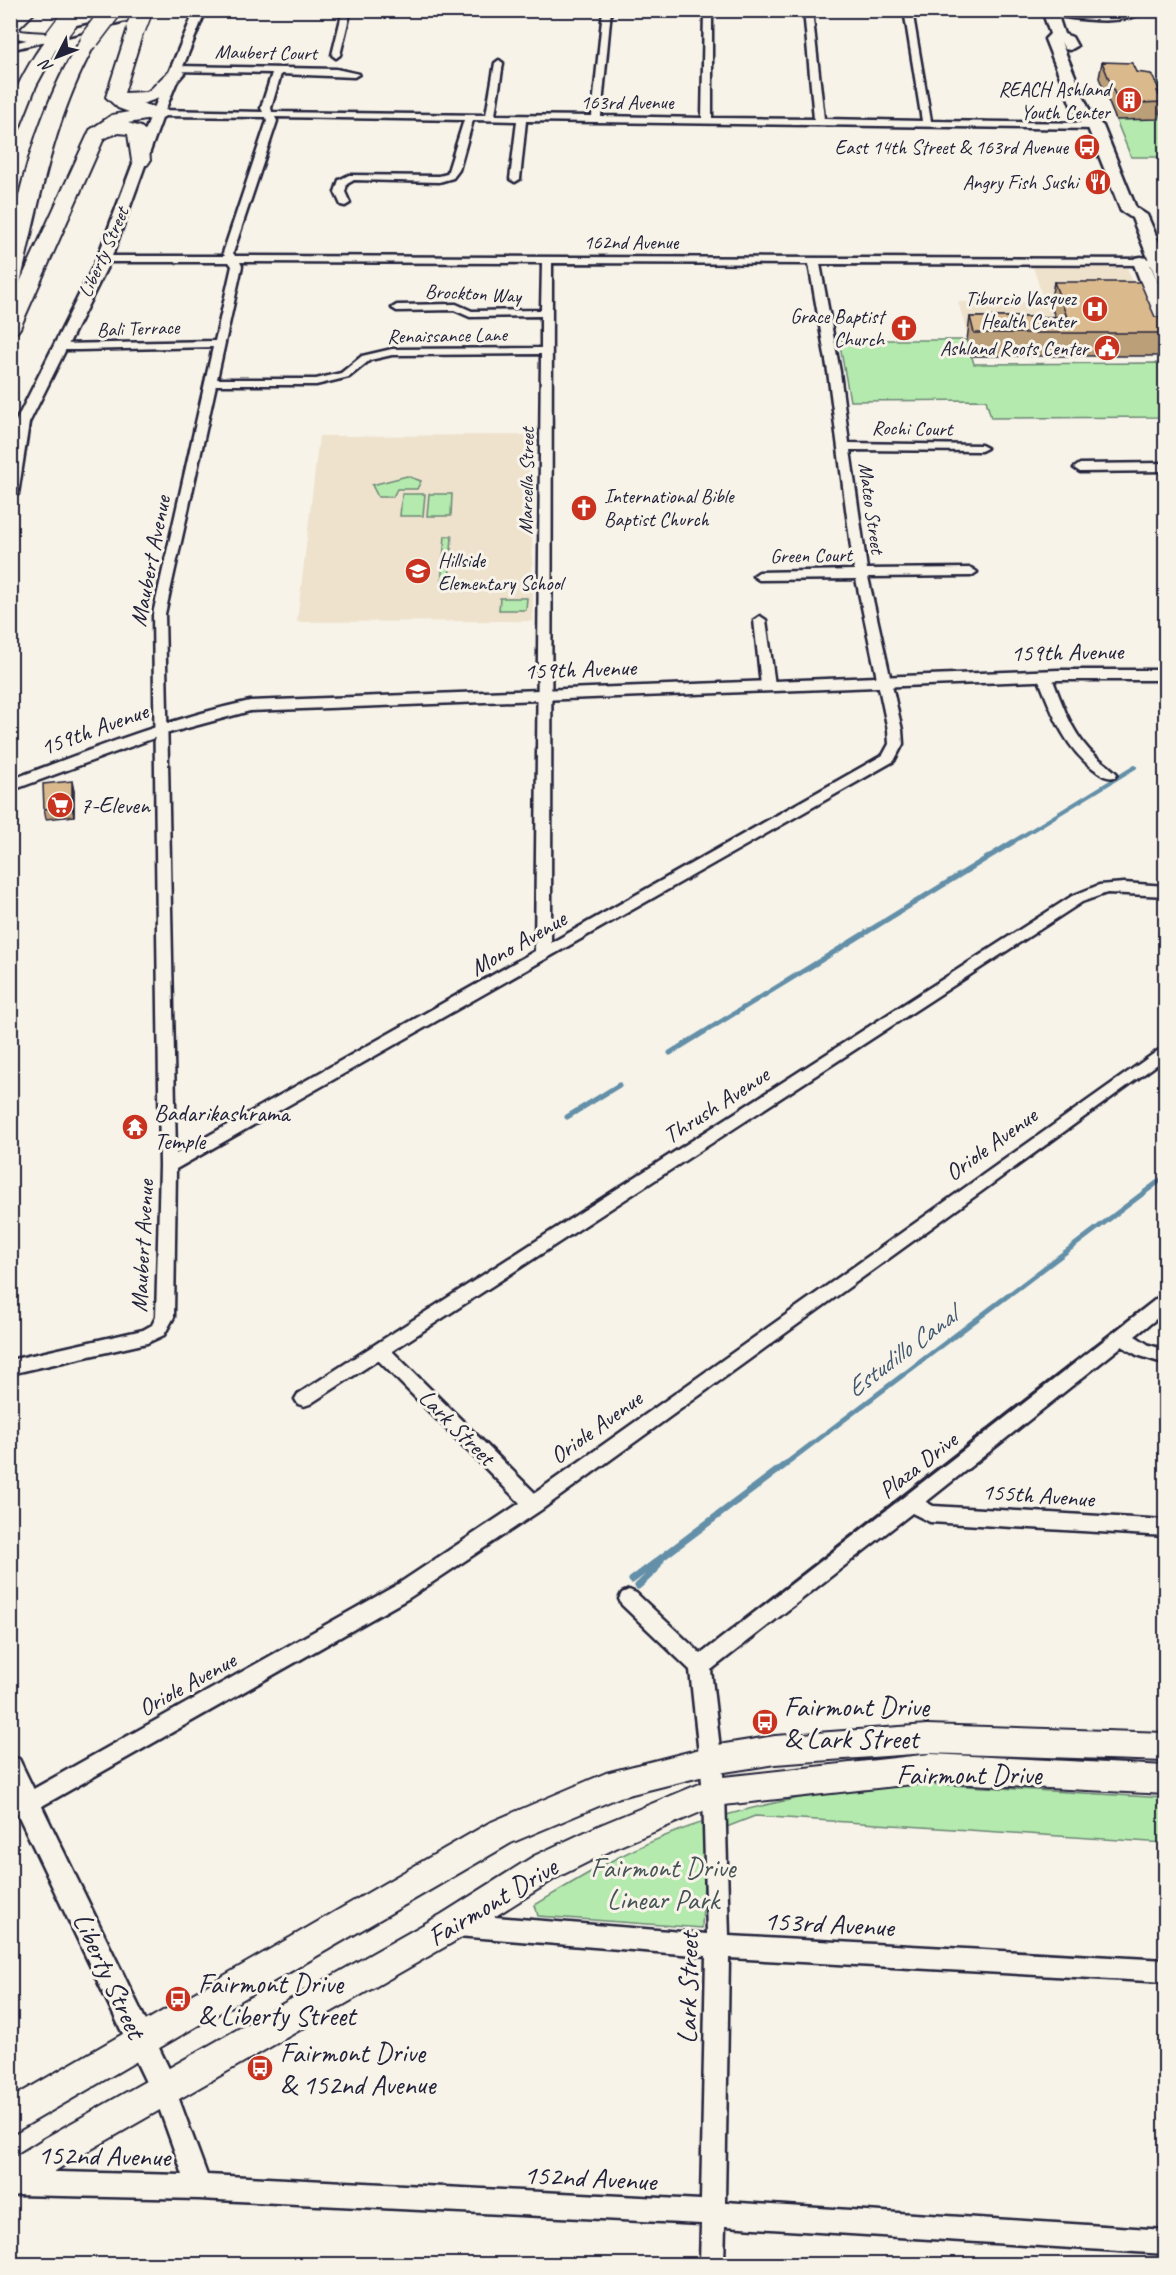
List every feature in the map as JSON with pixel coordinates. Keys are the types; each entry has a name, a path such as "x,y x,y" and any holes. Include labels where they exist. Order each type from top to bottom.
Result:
{"highway":[{"path":"10,283 54,109 68,76 90,39 112,10"},
{"path":"146,12 136,28 115,97 127,107 158,113"},
{"path":"10,82 72,15"},
{"path":"10,129 46,45"},
{"path":"115,97 140,100 156,96 176,71"},
{"path":"10,328 96,134 106,124 125,117 152,116 158,113"},
{"path":"86,157 106,131 127,128 139,134 141,161"}],"main road":[{"path":"31,10 12,29 16,34 46,45"},
{"path":"1044,11 1058,36 1052,39 1085,120 1095,126 1129,211 1139,215 1166,280"},
{"path":"1129,211 1123,215 1166,324"},
{"name":"Fairmont Drive","path":"10,2118 500,1833 617,1783 712,1760 775,1750 927,1739 1166,1747"},
{"name":"Fairmont Drive","path":"10,2182 57,2150 165,2091 453,1925 545,1867 609,1836 714,1792 931,1768 1166,1780"}],"street":[{"name":"Liberty Street","path":"10,494 22,423 104,259 158,113 201,10"},
{"path":"336,55 347,10"},
{"path":"596,119 607,10"},
{"path":"706,120 708,10"},
{"path":"808,10 819,121"},
{"path":"908,10 927,123"},
{"path":"1044,11 1100,20 1122,18 1145,10"},
{"path":"10,46 46,45 146,12 174,13 196,25"},
{"path":"490,118 500,63"},
{"name":"Maubert Court","path":"176,71 278,70 354,74"},
{"name":"Maubert Avenue","path":"10,1366 134,1340 158,1330 165,1317 168,1166 159,614 237,266 228,253 272,121 271,114 266,108 278,70"},
{"name":"163rd Avenue","path":"158,113 1095,126"},
{"path":"345,203 340,192 342,182 352,177 439,179 450,176 454,170 469,118"},
{"path":"515,179 522,119"},
{"name":"162nd Avenue","path":"104,259 1159,262"},
{"name":"Marcella Street","path":"543,954 547,260"},
{"name":"Mateo Street","path":"814,261 834,372 861,573 896,744 889,758"},
{"name":"Brockton Way","path":"397,308 456,308 470,314 547,313"},
{"name":"Bali Terrace","path":"59,348 219,344"},
{"name":"Renaissance Lane","path":"211,382 316,382 345,375 366,358 392,352 547,351"},
{"name":"Rochi Court","path":"843,446 981,448"},
{"path":"1080,468 1166,467"},
{"name":"Green Court","path":"759,576 855,576 861,573 971,572"},
{"path":"760,620 768,685"},
{"path":"1044,675 1072,741 1088,759 1110,774"},
{"name":"159th Avenue","path":"10,786 160,730 218,712 250,706 1044,675 1166,675"},
{"name":"Mono Avenue","path":"168,1166 889,758"},
{"name":"Thrush Avenue","path":"304,1399 1077,899 1101,890 1123,888 1166,891"},
{"path":"1143,891 1166,903"},
{"name":"Oriole Avenue","path":"28,1803 402,1592 534,1503 1166,1050"},
{"name":"Plaza Drive","path":"700,1666 1166,1301"},
{"path":"1120,1336 1143,1350 1166,1357"},
{"name":"Lark Street","path":"380,1351 534,1503"},
{"name":"155th Avenue","path":"911,1503 930,1514 1166,1528"},
{"path":"629,1599 700,1666"},
{"name":"Lark Street","path":"700,1666 712,1760 718,1946 712,2265"},
{"name":"Liberty Street","path":"10,1768 165,2091 199,2187"},
{"name":"153rd Avenue","path":"453,1925 718,1946 1166,1971"},
{"name":"152nd Avenue","path":"10,2182 199,2187 713,2213 1166,2242"}],"shaded area":[{"path":"1033,267 1127,268 1156,336 968,336 958,302 1044,302"},
{"name":"Hillside Elementary School","path":"531,435 533,621 297,622 319,436"}],"green space":[{"path":"1157,82 1165,85 1165,157 1131,157 1101,83"},
{"path":"839,340 967,340 974,364 1164,363 1165,417 991,418 986,400 850,401"},
{"path":"407,476 421,481 417,489 397,489 393,497 378,497 372,485"},
{"path":"402,494 425,494 423,516 400,516"},
{"path":"429,494 452,494 451,516 427,516"},
{"path":"445,536 452,536 449,584 441,584"},
{"path":"500,598 527,598 526,610 499,610"},
{"name":"Fairmont Drive Linear Park","path":"934,1784 1165,1798 1165,1843 755,1816 706,1835 702,1928 538,1916 535,1905 573,1882 649,1843 688,1827 728,1814 809,1796 850,1790"}],"building":[{"path":"1102,62 1132,63 1136,72 1151,74 1160,91 1157,91 1162,102 1119,104"},
{"path":"1054,282 1140,282 1155,317 1159,317 1165,333 974,333 970,317 1067,317"},
{"path":"72,781 72,806 44,809 43,784"}],"waterway":[{"path":"1011,843 1135,767"},
{"path":"670,1053 1013,842"},
{"path":"567,1117 619,1085"},
{"name":"Estudillo Canal","path":"784,1465 1166,1176"},
{"name":"Estudillo Canal","path":"632,1580 786,1464"},
{"name":"Estudillo Canal","path":"638,1586 655,1570 661,1560"}],"place":[{"name":"REACH Ashland Youth Center","path":"1129,100"},
{"name":"East 14th Street & 163rd Avenue","path":"1087,147"},
{"name":"Angry Fish Sushi","path":"1098,182"},
{"name":"Tiburcio Vasquez Health Center","path":"1095,309"},
{"name":"Grace Baptist Church","path":"904,328"},
{"name":"Ashland Roots Center","path":"1107,348"},
{"name":"International Bible Baptist Church","path":"584,508"},
{"name":"Hillside Elementary School","path":"418,571"},
{"name":"7-Eleven","path":"60,805"},
{"name":"Badarikashrama Temple","path":"135,1127"},
{"name":"Fairmont Drive & Lark Street","path":"765,1722"},
{"name":"Fairmont Drive & Liberty Street","path":"178,1999"},
{"name":"Fairmont Drive & 152nd Avenue","path":"260,2068"}]}
